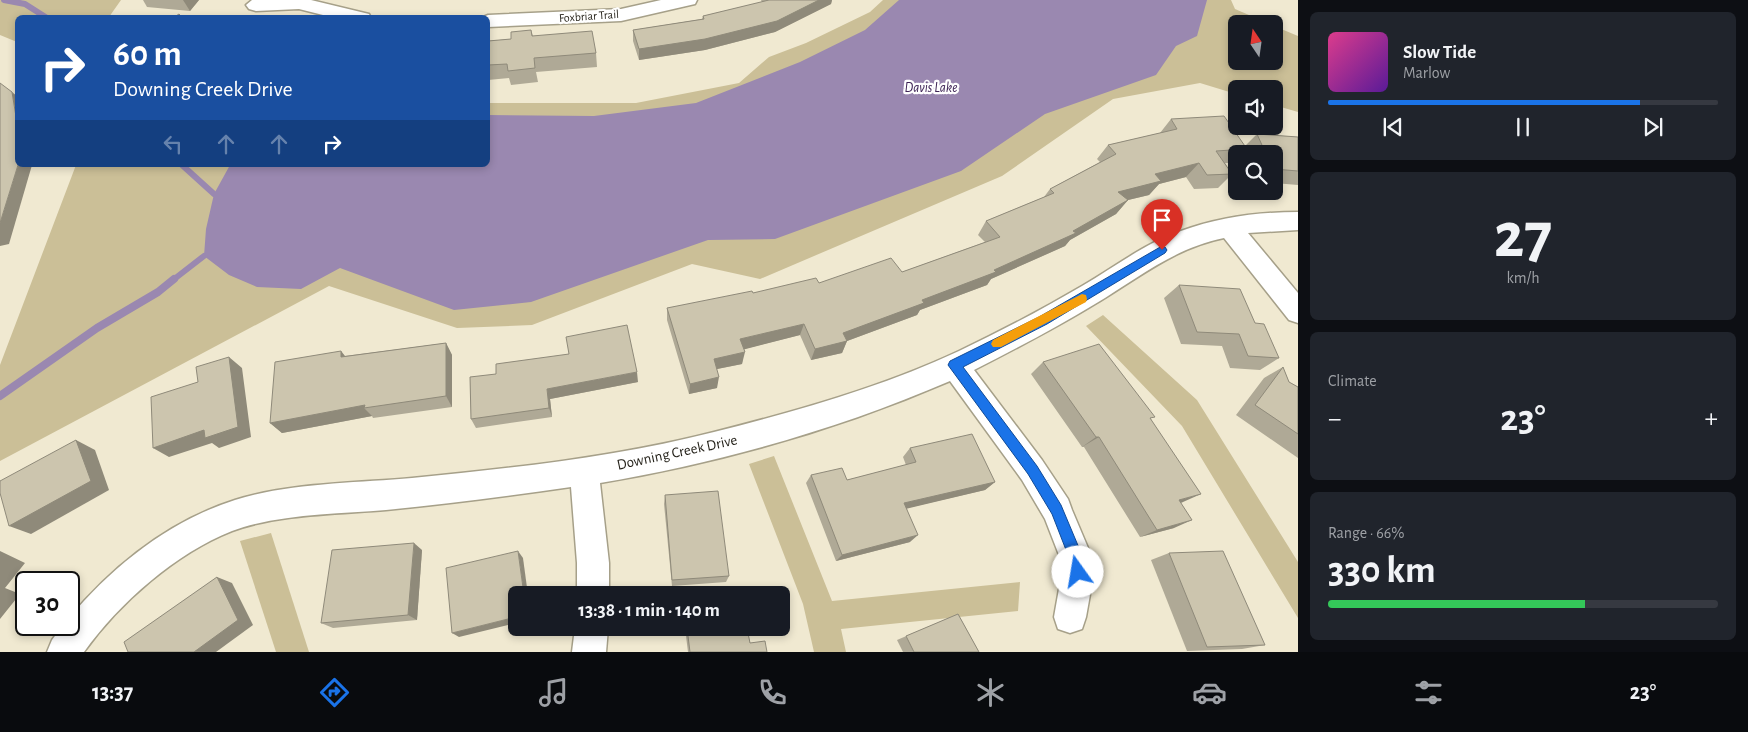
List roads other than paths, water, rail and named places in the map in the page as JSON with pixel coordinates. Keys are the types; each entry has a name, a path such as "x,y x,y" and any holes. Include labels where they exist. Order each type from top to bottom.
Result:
{"street":[{"name":"Foxbriar Trail","path":"490,21 621,14 688,0"},
{"path":"256,5 299,2 350,15"},
{"name":"Downing Creek Drive","path":"64,652 106,599 138,570 178,543 224,520 252,510 286,504 426,491 584,472 739,440 818,416 899,388 954,365 1043,321 1174,243 1229,227 1275,221 1298,221"},
{"path":"1229,227 1298,312"},
{"path":"954,365 1032,470 1057,510 1075,555 1078,572 1070,617"},
{"path":"584,472 593,563 593,586"},
{"path":"589,652 591,636"}],"water":[{"name":"Davis Lake","path":"899,0 1207,0 1197,36 1176,46 1156,75 1045,114 961,171 775,239 708,240 531,302 454,310 340,268 301,289 257,287 229,275 204,256 206,229 214,194 229,167 490,167 490,115 594,116 696,103 800,62 865,30"}],"waterway":[{"path":"4,0 25,4 42,15"},
{"path":"184,167 214,194"},
{"path":"173,280 204,256"},
{"path":"0,396 97,328 158,292 174,279"}]}
